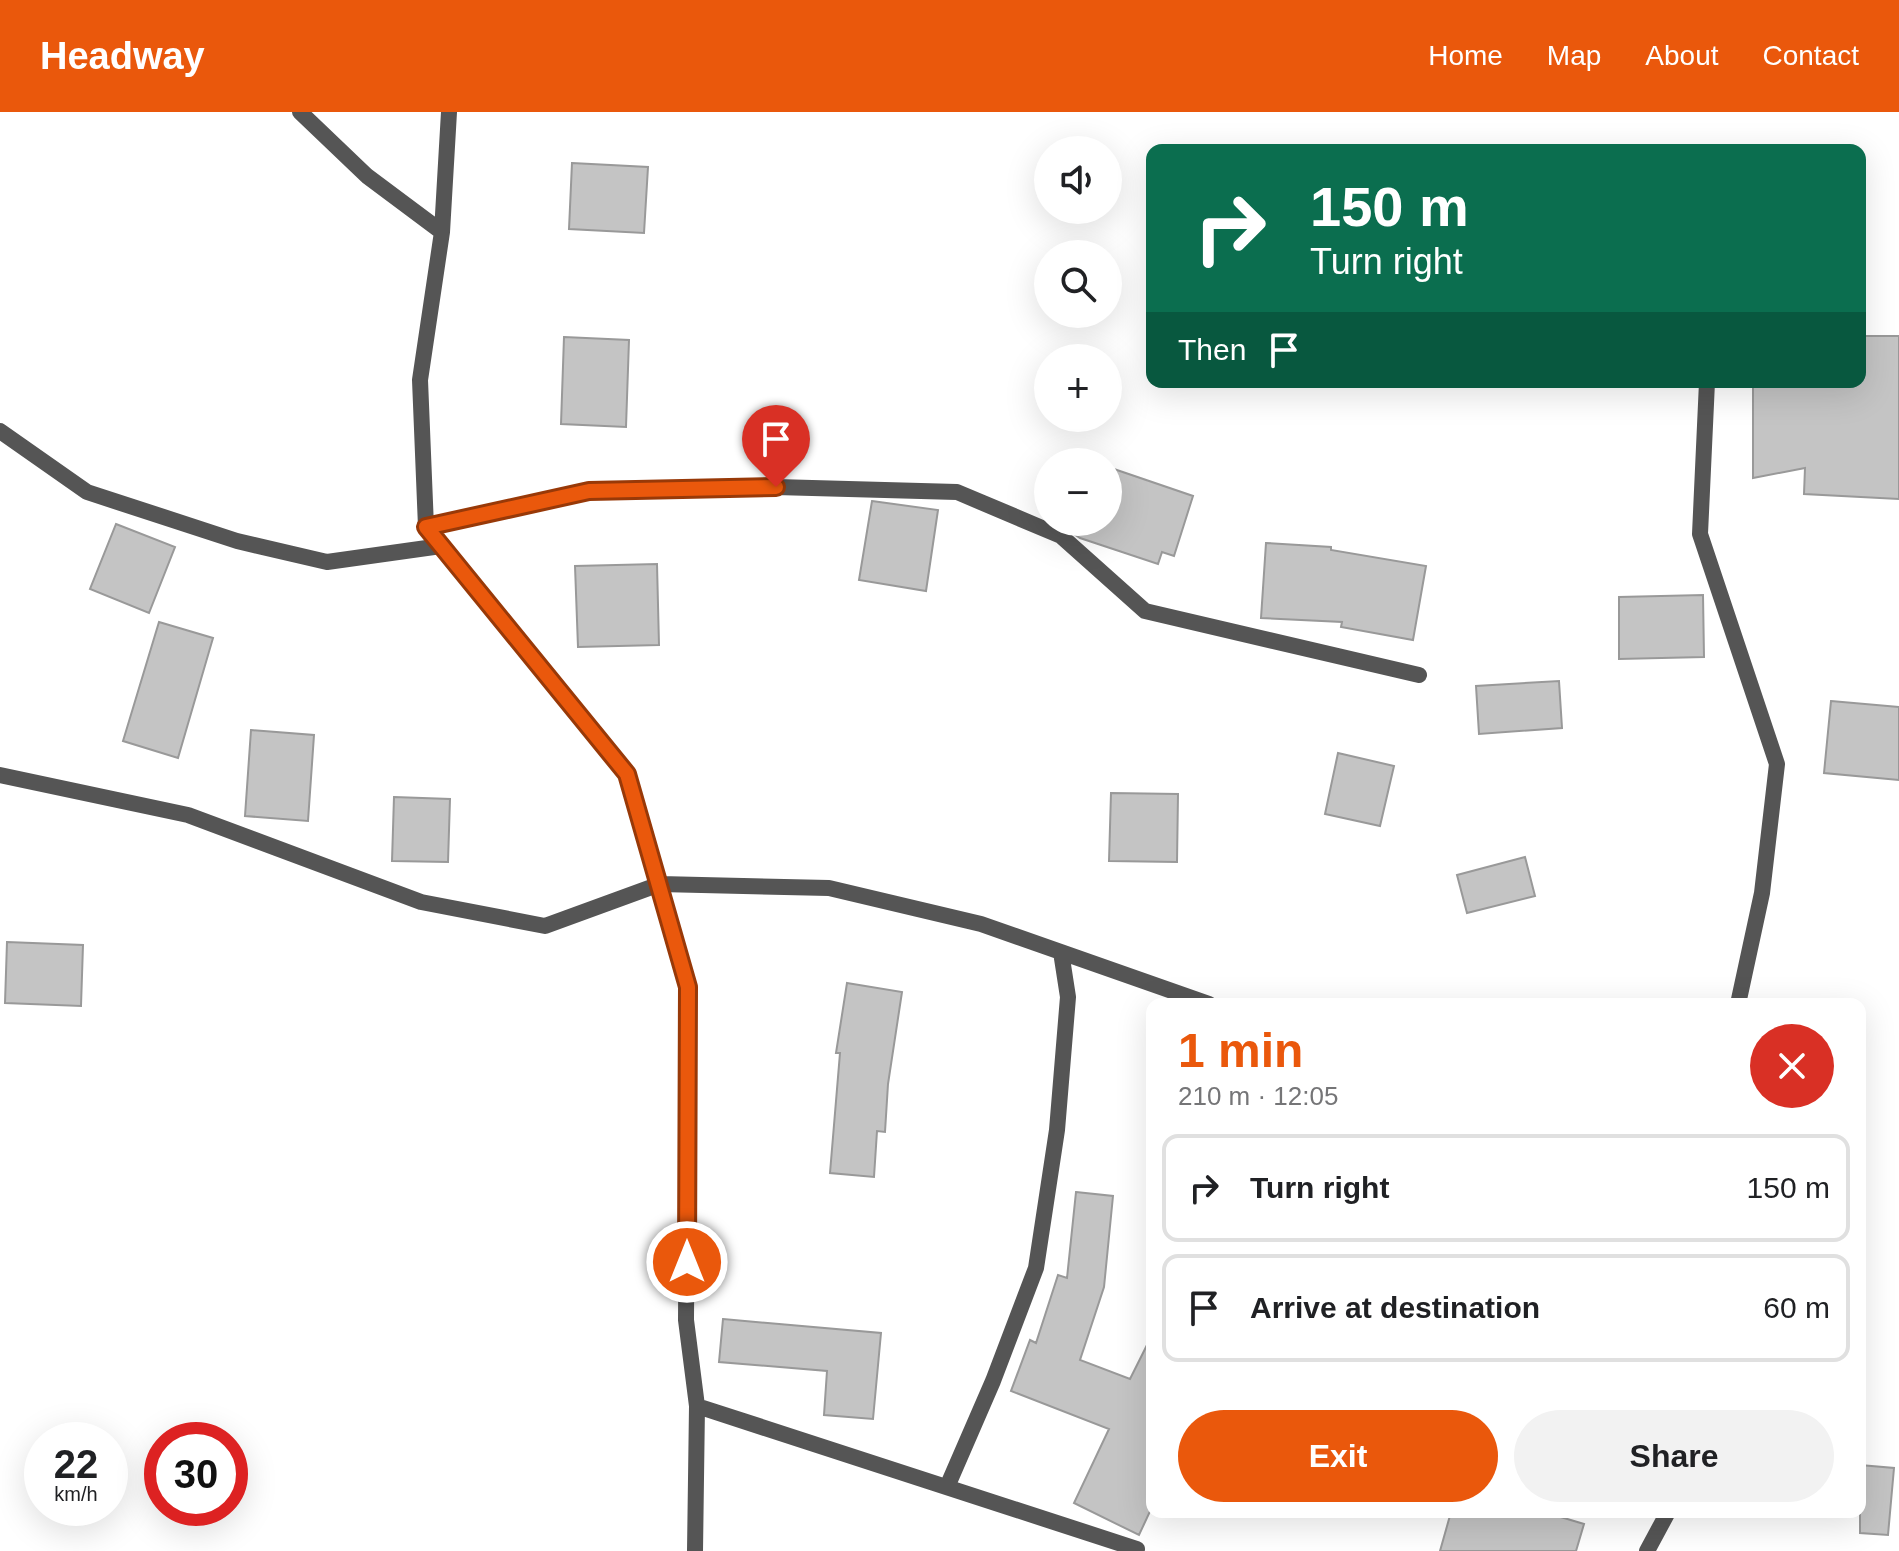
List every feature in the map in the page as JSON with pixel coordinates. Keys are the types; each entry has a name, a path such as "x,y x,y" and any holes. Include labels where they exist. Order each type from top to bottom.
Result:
{"street":[{"path":"300,112 367,176 442,232"},
{"path":"449,112 442,232 420,380 426,527 627,774 688,987 686,1320 697,1406 695,1551"},
{"path":"1707,388 1700,534 1777,764 1762,893 1739,998"},
{"path":"0,431 87,492 237,541 327,562 441,546"},
{"path":"426,527 589,491 776,487 957,492 1061,536 1145,611 1419,675"},
{"path":"0,775 188,815 421,902 545,926 660,884 829,888 981,924 1192,998"},
{"path":"947,1487 993,1381 1036,1268 1057,1130 1068,997 1061,952"},
{"path":"697,1406 1137,1549"},
{"path":"1647,1551 1665,1518"}],"building":[{"path":"572,163 648,167 644,233 569,229"},
{"path":"1866,336 1899,336 1899,499 1804,494 1805,468 1753,478 1753,388 1866,388"},
{"path":"564,337 629,340 626,427 561,424"},
{"path":"1122,472 1193,496 1174,556 1162,552 1158,564 1077,536 1122,536"},
{"path":"872,501 938,510 926,591 859,580"},
{"path":"116,524 175,547 149,613 90,589"},
{"path":"1266,543 1331,547 1331,550 1426,566 1413,640 1341,627 1342,622 1261,618"},
{"path":"657,564 659,645 578,647 575,566"},
{"path":"1703,595 1704,657 1619,659 1619,597"},
{"path":"159,622 213,638 178,758 123,741"},
{"path":"1559,681 1562,728 1479,734 1476,686"},
{"path":"1831,701 1899,707 1899,780 1824,773"},
{"path":"251,730 314,735 308,821 245,816"},
{"path":"1338,753 1394,766 1380,826 1325,814"},
{"path":"1111,793 1178,794 1177,862 1109,861"},
{"path":"394,797 450,799 448,862 392,861"},
{"path":"1525,857 1535,896 1467,913 1457,875"},
{"path":"7,942 83,945 81,1006 5,1003"},
{"path":"847,983 902,992 888,1084 885,1132 877,1131 874,1177 830,1173 840,1053 836,1053"},
{"path":"1076,1192 1113,1196 1104,1287 1080,1360 1130,1379 1146,1347 1147,1518 1139,1535 1074,1503 1109,1429 1011,1391 1030,1340 1036,1343 1058,1275 1067,1278"},
{"path":"723,1319 881,1333 873,1419 824,1415 827,1371 719,1362"},
{"path":"1866,1466 1894,1468 1888,1535 1860,1533 1860,1518 1866,1518"},
{"path":"1449,1518 1564,1518 1584,1524 1576,1551 1440,1551"}],"route":[{"path":"687,1262 688,987 627,774 426,527 589,491 776,487"}]}
